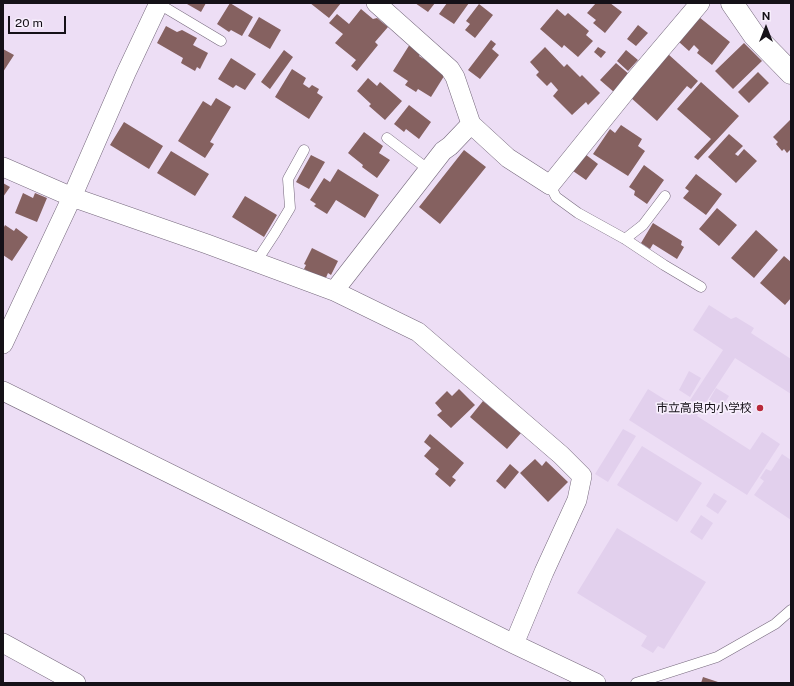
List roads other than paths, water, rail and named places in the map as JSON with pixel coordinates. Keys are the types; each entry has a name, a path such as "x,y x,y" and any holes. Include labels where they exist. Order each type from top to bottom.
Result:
{"main road":[{"path":"732,3 754,35 791,73"}],"street":[{"path":"376,3 450,69 455,77 471,124 508,158 550,185 634,81 700,3"},
{"path":"3,344 72,197 126,73 159,4"},
{"path":"334,291 443,151 450,146 471,124"},
{"path":"3,167 72,197 207,244 334,291 418,332 561,455 582,476 577,500 544,572 514,644"},
{"path":"3,390 514,644 596,683"},
{"path":"3,643 76,683"}],"lane":[{"path":"159,4 221,40"},
{"path":"387,138 429,170"},
{"path":"256,262 290,208 288,179 304,150"},
{"path":"550,185 556,197 578,213 625,239 701,287"},
{"path":"625,239 643,225 665,196"},
{"path":"636,683 717,657 775,624 791,610"}],"place":[{"name":"市立高良内小学校","path":"760,408"}]}
